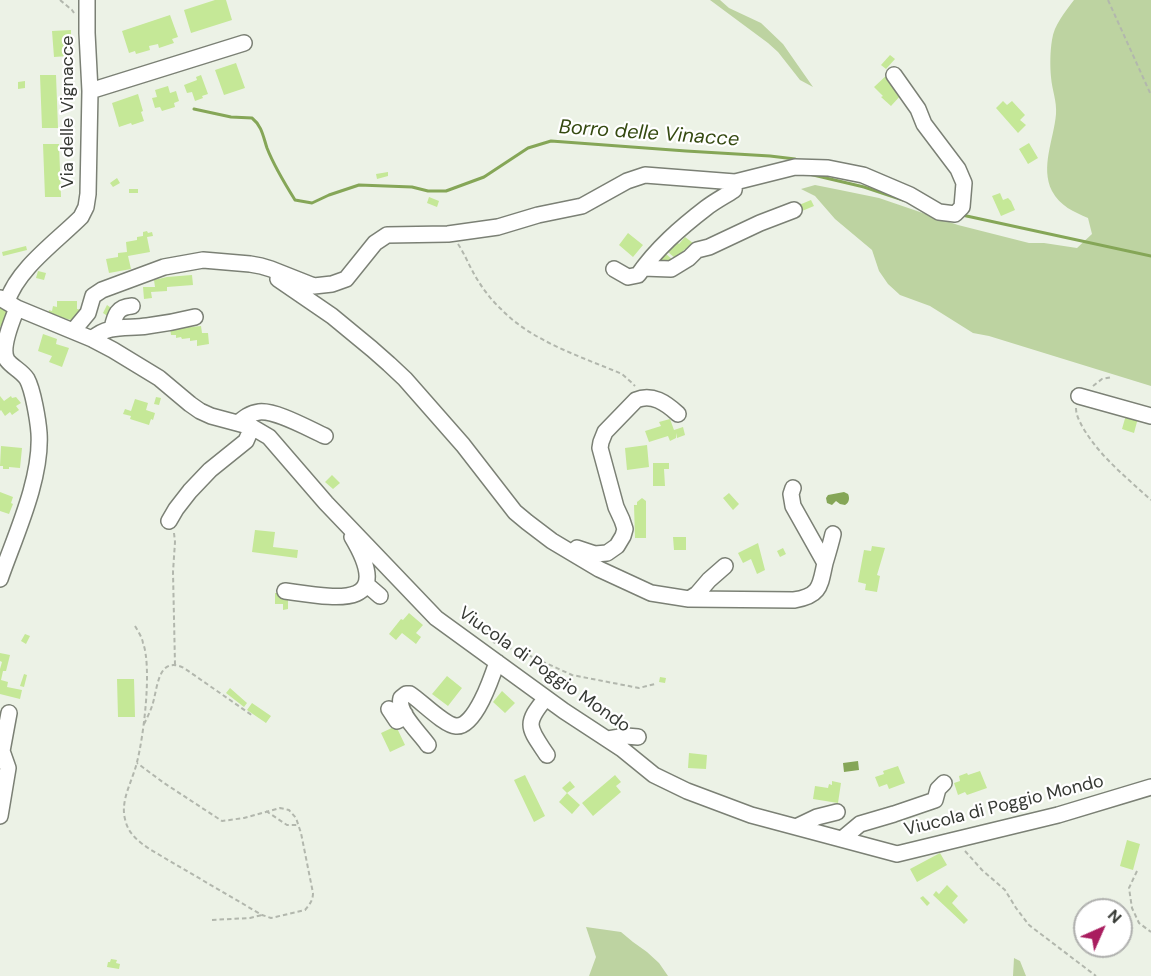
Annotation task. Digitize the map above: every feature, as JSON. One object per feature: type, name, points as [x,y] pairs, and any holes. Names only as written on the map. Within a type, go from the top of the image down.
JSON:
[{"type":"street","name":"Via delle Vignacce","points":[[2,355],[11,291],[22,275],[81,217],[86,207],[90,91],[87,0]]},
{"type":"street","points":[[90,91],[244,43]]},
{"type":"street","points":[[73,331],[88,313],[93,296],[102,290],[164,267],[203,260],[250,264],[271,269],[314,286],[332,284],[346,279],[375,243],[387,235],[447,234],[498,227],[538,215],[582,206],[627,181],[645,175],[735,182],[795,167],[828,168],[863,175],[910,195],[939,212],[955,214],[962,207],[964,183],[958,169],[924,124],[918,109],[894,75]]},
{"type":"street","points":[[614,269],[628,277],[638,275],[672,235],[707,207],[734,190],[735,182]]},
{"type":"street","points":[[643,268],[671,269],[697,250],[709,247],[794,210]]},
{"type":"street","points":[[261,266],[355,334],[405,379],[463,445],[516,512],[527,522],[552,542],[608,573],[651,593],[689,599],[800,599],[812,594],[820,585],[833,534]]},
{"type":"street","name":"Viucola di Poggio Mondo","points":[[8,303],[35,309],[92,339],[159,378],[200,411],[245,425],[269,437],[333,510],[436,618],[546,698],[622,749],[654,775],[687,791],[752,815],[897,854],[1058,815],[1151,787]]},
{"type":"street","points":[[112,328],[118,311],[132,306]]},
{"type":"street","points":[[92,339],[112,328],[153,326],[195,317]]},
{"type":"street","points":[[0,579],[24,512],[39,455],[39,433],[27,379],[2,355]]},
{"type":"street","points":[[1079,396],[1151,416]]},
{"type":"street","points":[[516,512],[584,552],[601,554],[613,550],[625,530],[601,453],[601,442],[605,432],[636,400],[641,398],[657,399],[678,414]]},
{"type":"street","points":[[169,520],[190,491],[210,470],[246,441],[245,425],[248,415],[259,412],[275,414],[325,436]]},
{"type":"street","points":[[793,488],[791,495],[793,506],[825,563]]},
{"type":"street","points":[[285,591],[345,596],[359,594],[365,588],[367,574],[364,559],[333,510]]},
{"type":"street","points":[[689,599],[725,566]]},
{"type":"street","points":[[366,584],[380,596]]},
{"type":"street","points":[[428,746],[405,714],[399,700],[410,694],[450,724],[456,726],[465,723],[471,718],[484,694],[497,662]]},
{"type":"street","points":[[546,698],[533,713],[530,726],[547,755]]},
{"type":"street","points":[[389,709],[397,720],[405,714]]},
{"type":"street","points":[[0,816],[8,768],[2,751],[9,713]]},
{"type":"street","points":[[608,739],[638,737]]},
{"type":"street","points":[[842,840],[860,824],[934,800],[938,789],[944,783]]},
{"type":"street","points":[[796,827],[817,817],[837,812]]},
{"type":"path","points":[[1107,0],[1151,95]]},
{"type":"path","points":[[447,234],[461,250],[485,290],[509,318],[539,337],[622,374],[631,382],[641,398]]},
{"type":"path","points":[[1112,377],[1102,379],[1084,391],[1079,396],[1076,413],[1090,440],[1103,457],[1151,500]]},
{"type":"path","points":[[169,520],[175,542],[173,573],[175,665]]},
{"type":"path","points":[[135,626],[143,642],[147,658],[143,726],[137,762],[124,806],[125,820],[131,834],[150,850],[262,915],[271,918],[290,913],[305,909],[311,902],[313,893],[301,833],[296,818],[289,810],[280,808],[244,818],[222,821],[164,783],[137,762]]},
{"type":"path","points":[[466,640],[479,639],[493,642],[572,675],[639,688],[655,684]]},
{"type":"path","points":[[143,726],[152,706],[160,676],[165,669],[175,665],[184,668],[253,716]]},
{"type":"path","points":[[266,811],[286,825],[298,825]]},
{"type":"path","points":[[955,840],[982,870],[1005,890],[1029,925],[1096,976]]},
{"type":"path","points":[[1137,871],[1129,888],[1132,908],[1139,923],[1151,932]]},
{"type":"path","points":[[213,920],[262,915]]},
{"type":"shaded area","points":[[710,0],[720,0],[729,8],[761,23],[783,44],[813,87],[800,80],[768,43]]},
{"type":"shaded area","points":[[1074,0],[1151,0],[1151,386],[973,333],[930,306],[900,295],[879,271],[872,250],[835,219],[815,196],[801,189],[815,185],[879,198],[958,225],[1029,243],[1077,248],[1092,234],[1088,218],[1059,201],[1052,191],[1047,172],[1056,114],[1051,73],[1052,40],[1057,24]]},
{"type":"shaded area","points":[[844,492],[849,497],[845,505],[836,501],[832,505],[827,503],[828,495]]},
{"type":"shaded area","points":[[858,761],[859,770],[844,772],[843,763]]},
{"type":"shaded area","points":[[586,927],[621,932],[659,963],[668,976],[589,976],[596,957]]},
{"type":"shaded area","points":[[1014,958],[1020,961],[1026,976],[1013,976]]},
{"type":"building","points":[[215,0],[226,0],[232,20],[191,33],[184,10]]},
{"type":"building","points":[[170,15],[178,37],[172,39],[174,43],[159,48],[158,44],[149,46],[150,50],[136,54],[135,51],[129,53],[122,31]]},
{"type":"building","points":[[71,30],[71,39],[67,39],[68,56],[54,57],[52,31]]},
{"type":"building","points":[[890,55],[895,59],[886,69],[881,65]]},
{"type":"building","points":[[236,63],[245,88],[224,95],[215,70]]},
{"type":"building","points":[[888,74],[902,94],[891,106],[874,87]]},
{"type":"building","points":[[40,75],[56,75],[58,128],[42,128]]},
{"type":"building","points":[[201,75],[208,94],[195,101],[192,92],[187,93],[184,85],[197,80],[196,77]]},
{"type":"building","points":[[25,81],[25,88],[18,89],[18,82]]},
{"type":"building","points":[[168,86],[170,93],[176,91],[179,101],[174,103],[175,107],[162,111],[160,107],[155,108],[152,98],[157,97],[155,90]]},
{"type":"building","points":[[138,94],[144,121],[119,127],[112,103]]},
{"type":"building","points":[[1003,101],[1007,105],[1012,101],[1025,115],[1020,120],[1026,125],[1018,133],[996,108]]},
{"type":"building","points":[[1029,143],[1038,158],[1028,164],[1019,149]]},
{"type":"building","points":[[43,144],[59,144],[61,197],[45,197]]},
{"type":"building","points":[[388,172],[388,176],[377,179],[376,174]]},
{"type":"building","points":[[117,178],[120,183],[113,187],[110,183]]},
{"type":"building","points":[[129,189],[138,189],[138,193],[129,193]]},
{"type":"building","points":[[1000,193],[1003,200],[1008,198],[1011,201],[1015,210],[1001,216],[992,196]]},
{"type":"building","points":[[429,197],[439,201],[437,207],[427,203]]},
{"type":"building","points":[[811,200],[814,206],[802,211],[799,205]]},
{"type":"building","points":[[143,232],[152,232],[153,236],[147,237],[150,252],[128,256],[131,269],[109,273],[106,259],[118,257],[118,253],[127,252],[126,242],[137,240],[137,237],[143,236]]},
{"type":"building","points":[[628,233],[643,245],[633,257],[619,245]]},
{"type":"building","points":[[685,237],[693,243],[676,259],[668,252]]},
{"type":"building","points":[[26,246],[27,250],[3,256],[2,252]]},
{"type":"building","points":[[666,254],[673,260],[667,267],[660,261]]},
{"type":"building","points":[[38,271],[46,273],[44,280],[36,278]]},
{"type":"building","points":[[192,275],[193,285],[167,287],[167,291],[151,292],[152,298],[144,299],[143,287],[155,287],[154,280]]},
{"type":"building","points":[[57,301],[77,301],[77,309],[83,310],[75,321],[48,314],[49,310],[52,311],[53,306],[57,307]]},
{"type":"building","points":[[107,305],[114,310],[109,317],[103,313]]},
{"type":"building","points":[[0,306],[13,312],[5,329],[0,326]]},
{"type":"building","points":[[180,326],[181,328],[201,326],[202,333],[208,333],[209,344],[197,346],[197,340],[190,341],[190,338],[182,339],[171,335],[170,327]]},
{"type":"building","points":[[43,334],[57,339],[56,344],[69,348],[62,367],[49,362],[52,356],[38,351]]},
{"type":"building","points":[[0,396],[4,401],[11,396],[16,397],[21,403],[16,406],[19,410],[12,415],[10,412],[5,416],[0,411]]},
{"type":"building","points":[[156,397],[161,398],[159,405],[154,404]]},
{"type":"building","points":[[135,399],[148,403],[146,410],[155,413],[149,425],[130,419],[131,416],[123,414],[125,409],[131,411]]},
{"type":"building","points":[[1126,415],[1138,418],[1134,433],[1122,429]]},
{"type":"building","points":[[670,419],[674,430],[683,427],[685,435],[677,438],[676,433],[676,438],[670,441],[668,436],[649,442],[645,431],[661,426],[659,422]]},
{"type":"building","points":[[647,445],[649,467],[627,470],[625,448]]},
{"type":"building","points":[[1,446],[22,448],[20,468],[3,469],[3,466],[0,466]]},
{"type":"building","points":[[653,463],[669,463],[669,469],[664,469],[665,486],[653,486]]},
{"type":"building","points":[[332,475],[340,483],[333,489],[325,482]]},
{"type":"building","points":[[0,492],[13,497],[9,514],[0,511]]},
{"type":"building","points":[[729,493],[739,504],[733,510],[723,498]]},
{"type":"building","points":[[642,498],[646,501],[646,538],[635,538],[634,505],[637,505]]},
{"type":"building","points":[[255,530],[275,532],[273,547],[298,550],[297,558],[252,552]]},
{"type":"building","points":[[673,537],[686,537],[686,550],[674,550]]},
{"type":"building","points":[[758,543],[765,570],[757,574],[751,559],[743,563],[738,553]]},
{"type":"building","points":[[872,546],[885,548],[877,575],[880,576],[877,592],[865,590],[866,584],[858,582],[864,550],[871,551]]},
{"type":"building","points":[[783,548],[786,554],[780,557],[777,551]]},
{"type":"building","points":[[275,593],[288,596],[288,609],[283,610],[283,604],[275,604]]},
{"type":"building","points":[[409,613],[423,625],[416,633],[421,637],[416,644],[402,633],[396,640],[389,634]]},
{"type":"building","points":[[25,634],[30,636],[26,644],[21,641]]},
{"type":"building","points":[[0,653],[10,655],[1,680],[8,682],[7,687],[22,690],[20,699],[0,694],[2,662]]},
{"type":"building","points":[[24,674],[27,675],[24,687],[20,686]]},
{"type":"building","points":[[447,676],[462,688],[448,706],[432,694]]},
{"type":"building","points":[[660,677],[666,678],[665,683],[659,682]]},
{"type":"building","points":[[117,679],[134,679],[135,717],[118,717]]},
{"type":"building","points":[[230,688],[247,703],[244,707],[226,693]]},
{"type":"building","points":[[502,691],[515,703],[505,713],[493,702]]},
{"type":"building","points":[[252,703],[271,716],[266,723],[247,710]]},
{"type":"building","points":[[396,726],[405,745],[390,752],[381,733]]},
{"type":"building","points":[[689,753],[707,755],[706,769],[688,768]]},
{"type":"building","points":[[898,766],[905,783],[889,789],[887,784],[879,787],[875,777],[884,774],[883,771]]},
{"type":"building","points":[[980,771],[987,788],[967,795],[965,792],[958,795],[954,783],[960,781],[959,776]]},
{"type":"building","points":[[525,775],[545,816],[534,822],[514,780]]},
{"type":"building","points":[[615,775],[621,782],[616,786],[621,792],[593,816],[582,803]]},
{"type":"building","points":[[570,781],[575,787],[567,793],[562,788]]},
{"type":"building","points":[[832,781],[841,783],[838,803],[813,799],[815,786],[828,788],[829,784],[832,785]]},
{"type":"building","points":[[567,793],[580,805],[572,814],[559,802]]},
{"type":"building","points":[[1127,840],[1140,844],[1133,870],[1120,866]]},
{"type":"building","points":[[940,853],[947,865],[917,882],[910,869]]},
{"type":"building","points":[[947,885],[958,896],[952,903],[968,920],[964,924],[933,895],[936,891],[939,894]]},
{"type":"building","points":[[923,896],[930,903],[927,906],[920,898]]},
{"type":"building","points":[[111,959],[117,960],[116,963],[120,964],[119,969],[107,967]]},
{"type":"waterway","name":"Borro delle Vinacce","points":[[194,109],[231,117],[252,118],[260,128],[273,161],[295,200],[312,203],[359,185],[446,191],[484,177],[528,148],[551,141],[770,156],[795,159],[799,162]]},
{"type":"waterway","name":"Borro delle Vinacce","points":[[809,174],[864,187],[903,200]]},
{"type":"waterway","name":"Borro delle Vinacce","points":[[962,215],[1151,256]]}]
